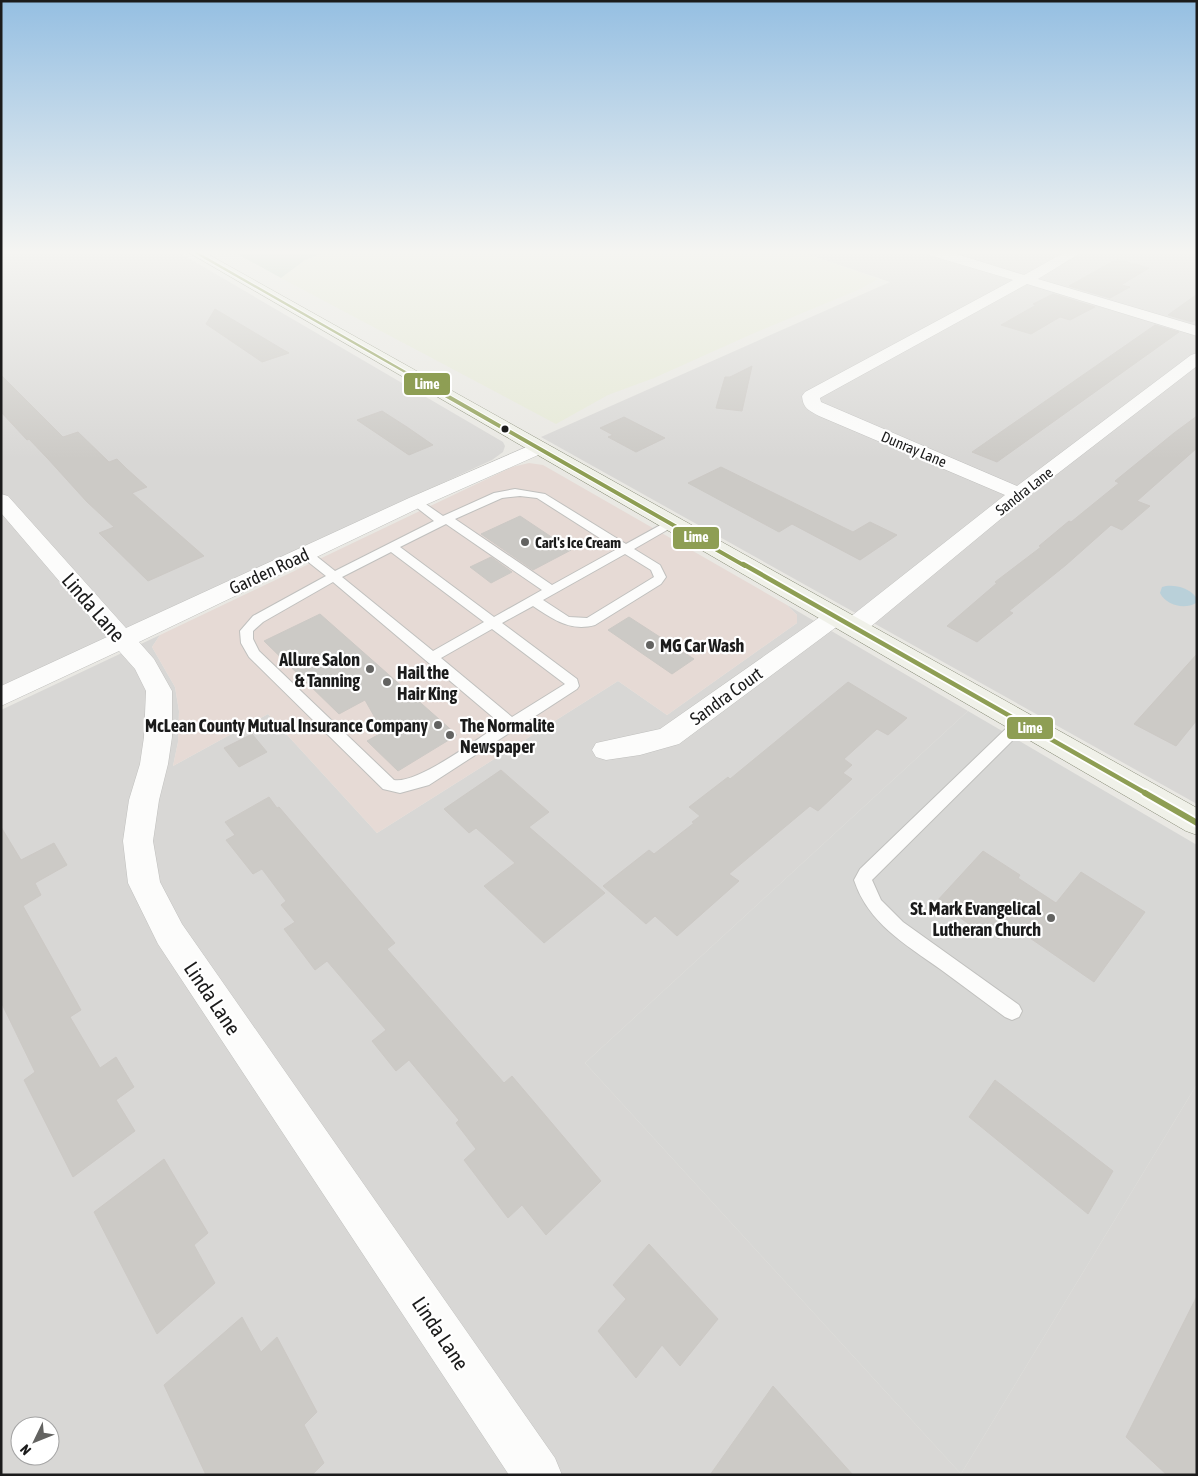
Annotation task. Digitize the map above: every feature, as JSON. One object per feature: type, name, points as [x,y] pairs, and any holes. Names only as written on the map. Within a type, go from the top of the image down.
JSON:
[{"type":"main road","points":[[315,321],[1197,823]]},
{"type":"street","name":"Dunray Lane","points":[[948,321],[822,389],[811,396],[812,405],[1019,494]]},
{"type":"street","points":[[1164,321],[1197,331]]},
{"type":"street","name":"Sandra Lane","points":[[845,622],[1019,494],[1197,358]]},
{"type":"street","name":"Garden Road","points":[[1,697],[416,502],[538,448]]},
{"type":"street","name":"Linda Lane","points":[[1,500],[146,665],[159,691],[158,736],[154,764],[144,800],[138,840],[144,882],[170,934],[538,1475]]},
{"type":"street","name":"Sandra Court","points":[[606,750],[640,745],[670,737],[845,622]]},
{"type":"lane","points":[[392,547],[572,682],[572,686],[423,781],[400,788],[389,785],[254,654],[247,643],[247,631],[258,619],[335,577],[347,568],[445,520],[506,493],[531,493],[542,496],[656,568],[660,576],[657,581],[590,622],[573,623],[566,621],[533,600]]},
{"type":"lane","points":[[416,502],[551,590]]},
{"type":"lane","points":[[432,657],[670,524]]},
{"type":"lane","points":[[306,554],[511,724]]},
{"type":"lane","points":[[1012,1011],[894,926],[876,906],[864,887],[863,880],[866,874],[1021,723]]},
{"type":"shaded area","points":[[1,321],[296,321],[503,442],[505,446],[503,452],[492,460],[1,687]]},
{"type":"shaded area","points":[[802,321],[1197,321],[1197,804],[541,437]]},
{"type":"shaded area","points":[[529,463],[543,465],[787,605],[797,615],[797,623],[667,715],[618,681],[377,833],[268,714],[173,766],[178,742],[179,711],[175,687],[152,647],[160,635],[512,467]]},
{"type":"shaded area","points":[[787,605],[968,711],[585,1063],[961,1474],[1197,1084],[1197,1475],[1,1475],[1,710],[160,635],[152,647],[175,687],[179,711],[178,742],[173,766],[268,714],[377,833],[618,681],[667,715],[797,623],[797,615]]},
{"type":"shaded area","points":[[968,711],[1197,845],[1197,1084],[961,1474],[585,1063]]},
{"type":"green space","points":[[362,321],[784,321],[654,378],[608,395],[556,424]]},
{"type":"water","points":[[1162,587],[1186,589],[1196,597],[1196,603],[1181,606],[1166,601],[1160,593]]},
{"type":"building","points":[[208,321],[235,321],[289,353],[262,362],[206,324]]},
{"type":"building","points":[[1008,321],[1053,321],[1031,334],[1001,325]]},
{"type":"building","points":[[1155,325],[1179,332],[997,462],[972,452]]},
{"type":"building","points":[[752,366],[742,411],[716,408],[725,377],[730,377]]},
{"type":"building","points":[[1,375],[63,437],[78,432],[109,462],[117,459],[147,487],[132,493],[204,556],[148,581],[99,533],[114,527],[87,502],[29,439],[27,440],[1,412]]},
{"type":"building","points":[[382,411],[433,445],[409,455],[357,420]]},
{"type":"building","points":[[1197,416],[1197,448],[1137,501],[1150,506],[1122,530],[1111,525],[1066,565],[1009,611],[1013,613],[977,642],[947,626],[997,583],[995,582],[1119,483],[1115,481]]},
{"type":"building","points":[[624,417],[665,438],[636,452],[608,437],[613,435],[600,428]]},
{"type":"building","points":[[721,467],[853,532],[870,522],[897,535],[860,560],[792,524],[779,532],[688,483]]},
{"type":"building","name":"Carl's Ice Cream","points":[[520,516],[571,550],[533,570],[481,534]]},
{"type":"building","points":[[491,557],[512,572],[491,583],[470,567]]},
{"type":"building","points":[[320,614],[457,735],[398,771],[367,741],[383,732],[365,700],[339,714],[264,641]]},
{"type":"building","name":"MG Car Wash","points":[[629,617],[694,659],[672,674],[608,630]]},
{"type":"building","points":[[1197,654],[1197,720],[1176,746],[1134,724]]},
{"type":"building","points":[[848,682],[907,718],[888,735],[877,729],[844,759],[852,765],[843,773],[852,779],[818,811],[810,806],[729,874],[739,881],[677,936],[655,916],[646,924],[603,886],[649,850],[654,854],[694,823],[692,822],[700,816],[689,807],[728,777],[730,779]]},
{"type":"building","points":[[252,734],[267,752],[239,767],[224,748]]},
{"type":"building","points":[[501,770],[549,812],[529,827],[605,893],[544,943],[484,886],[515,863],[476,828],[469,833],[444,809]]},
{"type":"building","points":[[269,797],[395,943],[387,949],[504,1083],[512,1076],[601,1181],[546,1235],[522,1205],[508,1218],[464,1160],[476,1149],[456,1123],[459,1120],[409,1060],[396,1071],[372,1041],[386,1030],[327,961],[315,970],[284,929],[295,922],[281,905],[286,901],[262,869],[253,874],[226,840],[235,835],[225,822]]},
{"type":"building","points":[[1,827],[21,860],[54,843],[67,865],[35,883],[41,895],[23,906],[81,1010],[70,1017],[100,1068],[116,1057],[134,1087],[116,1100],[135,1131],[73,1177],[24,1080],[35,1072],[1,1002]]},
{"type":"building","name":"St. Mark Evangelical Lutheran Church","points":[[983,851],[1020,875],[1018,878],[1056,903],[1081,872],[1145,912],[1094,982],[1011,925],[999,939],[977,923],[973,927],[937,901]]},
{"type":"building","points":[[995,1080],[1113,1171],[1088,1214],[969,1117]]},
{"type":"building","points":[[164,1159],[208,1233],[194,1245],[215,1283],[157,1334],[94,1212]]},
{"type":"building","points":[[649,1244],[718,1319],[680,1366],[662,1345],[636,1378],[598,1331],[626,1299],[613,1285]]},
{"type":"building","points":[[1197,1296],[1197,1475],[1167,1475],[1126,1437]]},
{"type":"building","points":[[242,1317],[261,1352],[277,1337],[317,1412],[304,1425],[324,1463],[312,1475],[206,1475],[164,1385]]},
{"type":"building","points":[[773,1386],[853,1475],[710,1475]]},
{"type":"transit line","name":"Lime","points":[[316,321],[1197,823]]},
{"type":"place","name":"Carl's Ice Cream","points":[[525,542]]},
{"type":"place","name":"MG Car Wash","points":[[650,645]]},
{"type":"place","name":"Allure Salon & Tanning","points":[[370,669]]},
{"type":"place","name":"Hail the Hair King","points":[[387,682]]},
{"type":"place","name":"McLean County Mutual Insurance Company","points":[[438,725]]},
{"type":"place","name":"The Normalite Newspaper","points":[[450,735]]},
{"type":"place","name":"St. Mark Evangelical Lutheran Church","points":[[1051,918]]}]
